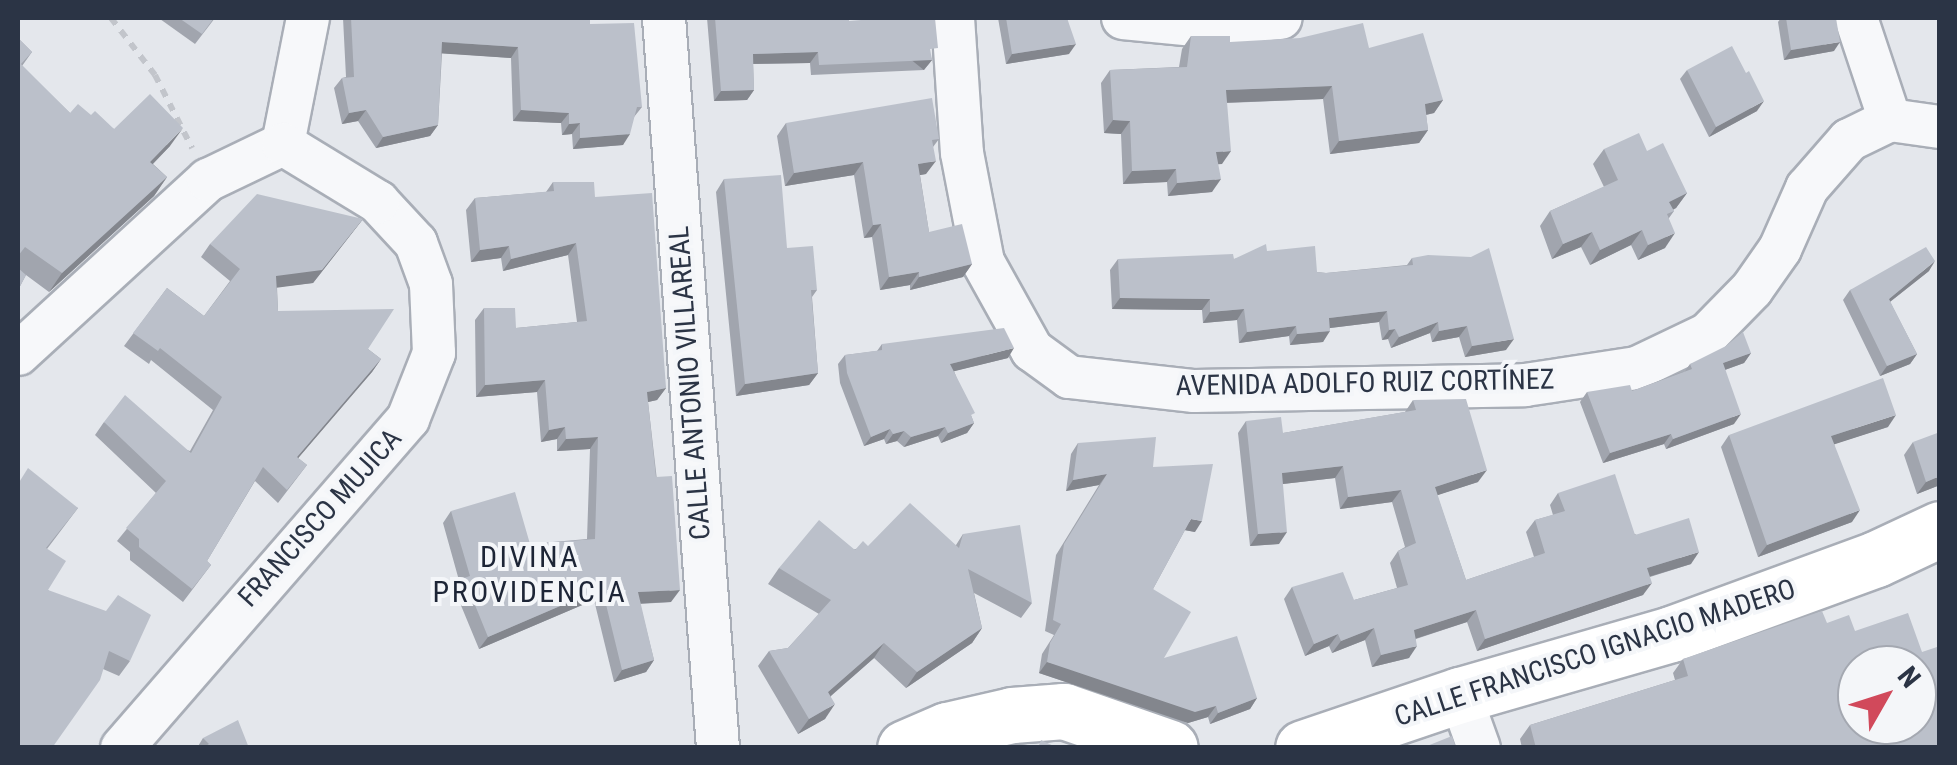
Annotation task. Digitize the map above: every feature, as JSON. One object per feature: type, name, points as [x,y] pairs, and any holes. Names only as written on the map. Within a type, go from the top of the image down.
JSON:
[{"type":"main road","name":"CALLE FRANCISCO IGNACIO MADERO","points":[[1303,748],[1460,695],[1672,634],[1876,558],[1940,529]]},
{"type":"main road","points":[[905,748],[947,730],[1012,715],[1064,711],[1170,748]]},
{"type":"street","points":[[18,354],[208,180],[284,144],[308,18]]},
{"type":"street","name":"CALLE ANTONIO VILLAREAL","points":[[664,18],[718,748]]},
{"type":"street","name":"AVENIDA ADOLFO RUIZ CORTÍNEZ","points":[[953,18],[962,153],[983,262],[1032,350],[1069,377],[1194,391],[1526,386],[1637,368],[1708,334],[1752,289],[1780,249],[1807,188],[1849,140],[1890,120]]},
{"type":"street","points":[[1123,18],[1203,26],[1281,18]]},
{"type":"street","points":[[1856,18],[1890,120],[1940,128]]},
{"type":"street","name":"FRANCISCO MUJICA","points":[[122,748],[408,419],[434,353],[432,284],[416,244],[378,202],[284,144]]},
{"type":"street","points":[[1460,695],[1479,748]]},
{"type":"path","points":[[110,18],[156,75],[208,180]]},
{"type":"building","points":[[179,18],[214,18],[202,34]]},
{"type":"building","points":[[351,18],[590,18],[590,24],[634,23],[642,107],[637,107],[630,134],[580,138],[580,123],[569,124],[569,113],[521,110],[518,47],[442,42],[438,125],[383,137],[366,110],[349,113],[342,78],[354,77]]},
{"type":"building","points":[[715,18],[935,18],[938,48],[930,49],[932,60],[819,65],[818,52],[753,54],[754,90],[721,91]]},
{"type":"building","points":[[1006,18],[1067,18],[1076,44],[1012,54]]},
{"type":"building","points":[[1786,18],[1836,18],[1840,42],[1791,50]]},
{"type":"building","points":[[1363,23],[1369,48],[1423,33],[1443,100],[1425,104],[1428,130],[1339,141],[1332,86],[1226,90],[1231,151],[1216,152],[1221,179],[1177,183],[1176,169],[1132,171],[1130,121],[1113,120],[1110,70],[1187,67],[1191,36],[1230,36],[1230,42],[1300,38]]},
{"type":"building","points":[[18,38],[32,52],[21,64],[70,113],[78,104],[91,115],[95,111],[114,129],[150,94],[183,128],[150,162],[167,177],[62,273],[25,247],[18,256]]},
{"type":"building","points":[[1732,46],[1764,101],[1716,127],[1687,70]]},
{"type":"building","points":[[932,98],[939,139],[932,140],[936,161],[918,164],[929,232],[962,224],[972,264],[919,277],[919,272],[889,277],[881,224],[873,225],[863,162],[794,173],[786,123]]},
{"type":"building","points":[[1639,133],[1647,151],[1663,143],[1687,193],[1669,202],[1674,211],[1667,214],[1675,233],[1648,245],[1642,230],[1600,250],[1592,232],[1563,244],[1550,211],[1618,180],[1604,149]]},
{"type":"building","points":[[781,175],[787,248],[813,246],[817,290],[811,290],[818,373],[745,384],[724,179]]},
{"type":"building","points":[[553,182],[594,182],[595,197],[652,193],[666,388],[647,392],[656,477],[672,476],[680,590],[638,592],[654,660],[622,670],[602,588],[488,637],[464,578],[470,576],[451,511],[515,492],[530,544],[595,539],[598,437],[566,439],[565,427],[549,430],[545,380],[485,385],[484,308],[515,308],[516,328],[587,321],[576,243],[511,259],[509,246],[480,250],[475,198],[554,191]]},
{"type":"building","points":[[257,194],[363,219],[322,270],[276,276],[278,311],[394,309],[368,349],[381,359],[297,457],[307,465],[287,490],[263,467],[207,561],[211,565],[192,589],[139,547],[139,539],[126,528],[166,481],[104,422],[125,395],[191,453],[222,397],[160,348],[158,351],[133,333],[167,288],[204,316],[240,269],[210,244]]},
{"type":"building","points":[[1266,244],[1267,251],[1315,246],[1317,272],[1326,273],[1413,265],[1412,258],[1428,255],[1471,257],[1489,248],[1514,339],[1472,346],[1467,326],[1439,331],[1438,322],[1399,337],[1395,329],[1389,330],[1387,311],[1329,318],[1330,331],[1297,334],[1296,326],[1247,332],[1244,309],[1210,312],[1210,299],[1120,298],[1118,259],[1233,254],[1234,259]]},
{"type":"building","points":[[1926,247],[1935,261],[1889,299],[1917,354],[1887,366],[1850,290]]},
{"type":"building","points":[[18,268],[26,275],[18,290]]},
{"type":"building","points":[[1004,328],[1014,348],[950,364],[975,413],[971,415],[974,423],[948,433],[945,427],[911,437],[904,431],[893,434],[890,429],[871,437],[847,373],[845,355],[882,350],[882,344]]},
{"type":"building","points":[[1743,332],[1751,353],[1723,363],[1741,414],[1673,439],[1671,434],[1610,453],[1587,392],[1630,385],[1632,391],[1692,369],[1690,364],[1726,346]]},
{"type":"building","points":[[1883,378],[1896,415],[1831,436],[1860,510],[1767,545],[1729,435]]},
{"type":"building","points":[[1466,399],[1487,470],[1435,487],[1466,580],[1545,553],[1535,520],[1565,511],[1558,493],[1615,474],[1635,535],[1689,518],[1699,552],[1647,568],[1652,583],[1485,639],[1476,610],[1414,630],[1417,646],[1381,655],[1374,628],[1341,641],[1338,634],[1314,644],[1292,587],[1343,572],[1354,600],[1408,585],[1398,551],[1416,543],[1401,490],[1348,497],[1343,466],[1282,473],[1287,532],[1258,534],[1246,421],[1281,417],[1283,433],[1416,410],[1413,400]]},
{"type":"building","points":[[1940,432],[1940,476],[1926,482],[1913,442]]},
{"type":"building","points":[[1156,437],[1153,467],[1213,464],[1202,521],[1191,519],[1153,589],[1191,612],[1164,658],[1237,636],[1257,698],[1218,713],[1216,706],[1195,712],[1047,662],[1050,643],[1061,624],[1053,620],[1064,544],[1107,474],[1073,480],[1078,443]]},
{"type":"building","points":[[28,468],[78,508],[46,548],[66,561],[48,590],[106,611],[118,595],[151,615],[130,661],[109,651],[100,680],[52,748],[18,748],[18,484]]},
{"type":"building","points":[[910,503],[959,548],[963,534],[1020,525],[1032,603],[968,569],[982,628],[917,672],[884,643],[828,692],[835,704],[809,719],[769,651],[788,648],[831,600],[779,568],[819,520],[855,550],[863,541],[868,546]]},
{"type":"building","points":[[1822,611],[1827,623],[1849,615],[1855,631],[1908,613],[1919,645],[1837,645],[1837,745],[1937,745],[1940,646],[1940,748],[1536,748],[1530,725],[1688,676],[1683,659]]},
{"type":"building","points":[[238,720],[249,748],[202,748],[209,744],[203,738]]},
{"type":"building","points":[[1452,736],[1456,748],[1422,748]]},
{"type":"building","points":[[1041,740],[1058,748],[1038,748]]},
{"type":"district","name":"DIVINA PROVIDENCIA","points":[[530,574]]}]
